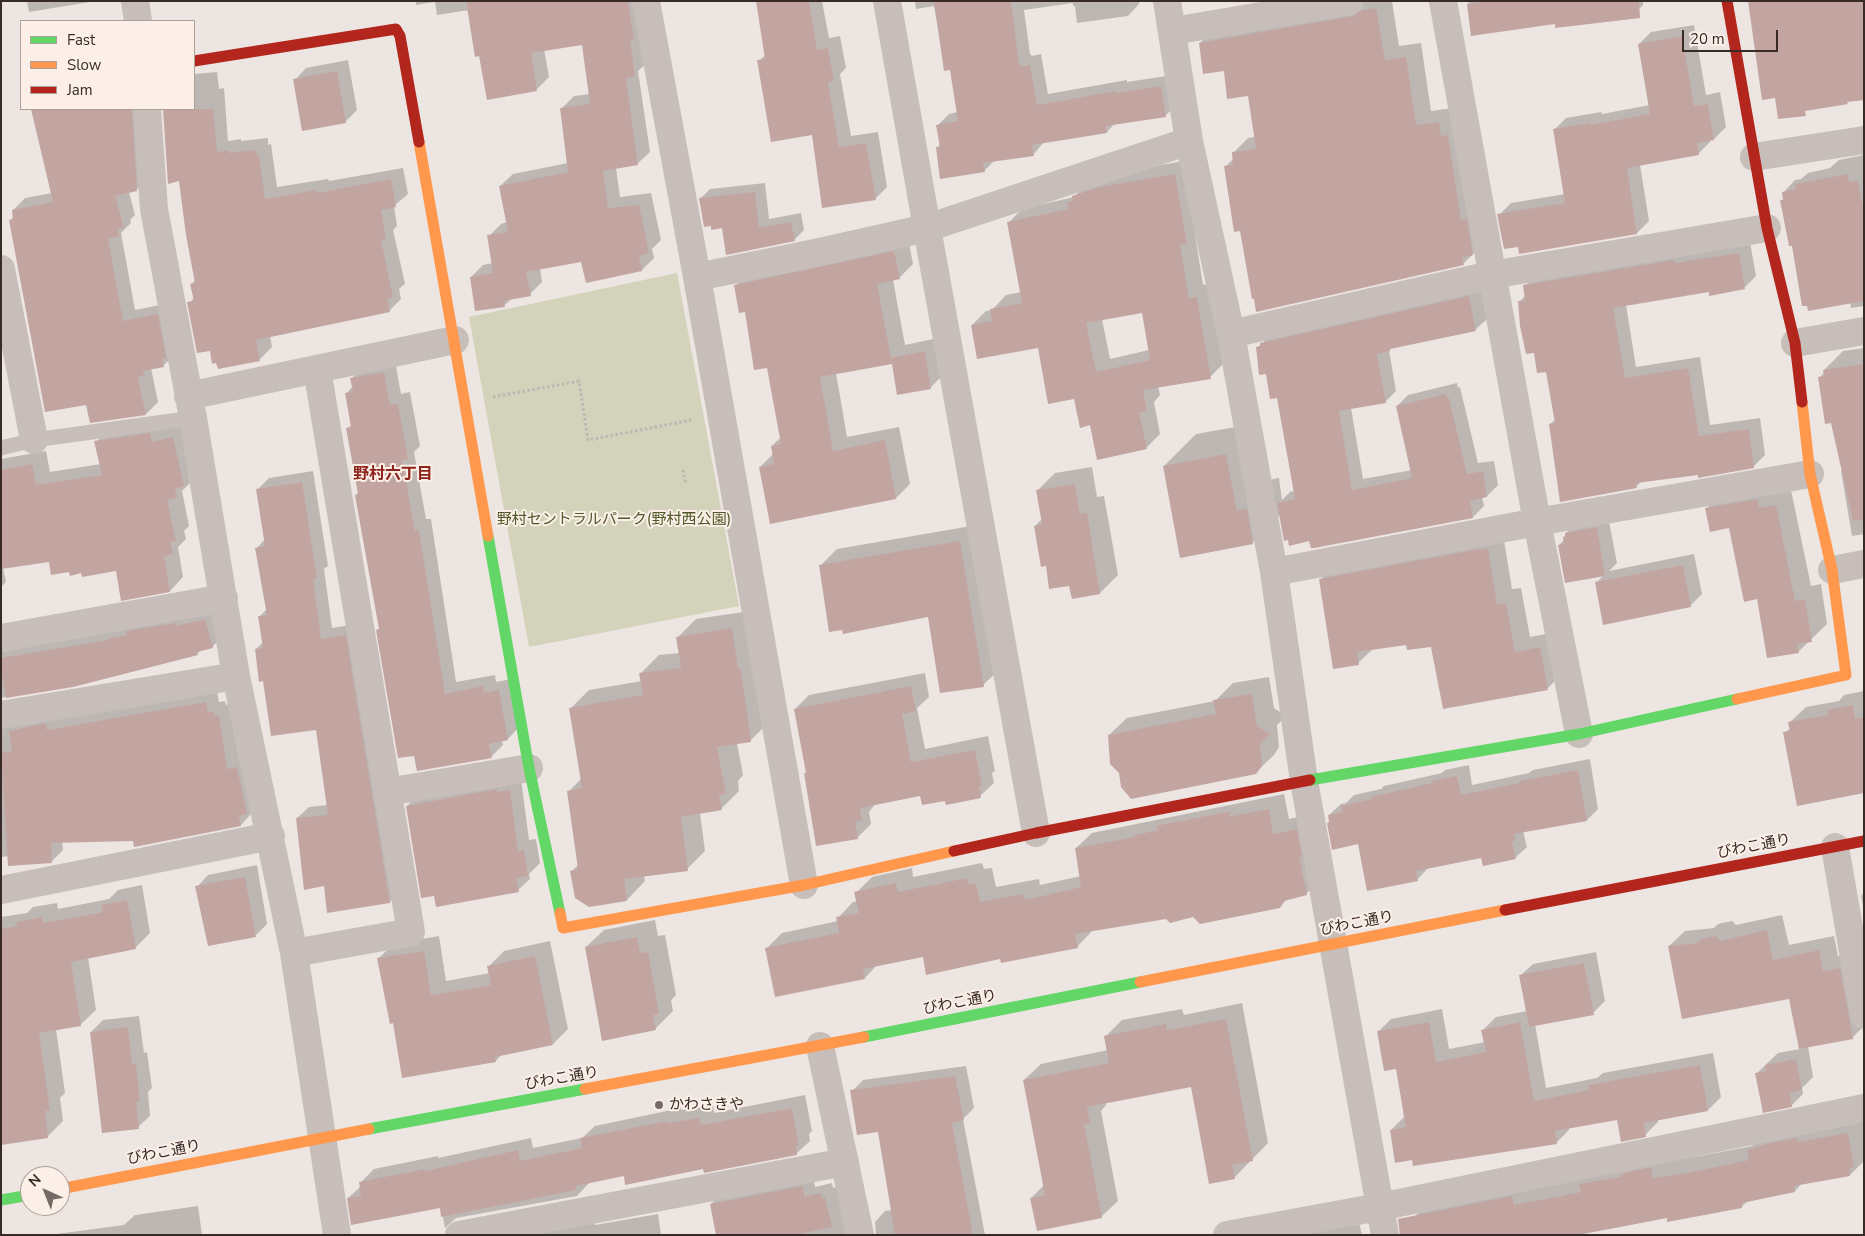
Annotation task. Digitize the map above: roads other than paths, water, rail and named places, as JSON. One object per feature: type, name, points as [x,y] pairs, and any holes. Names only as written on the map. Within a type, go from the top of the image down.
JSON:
[{"type":"street","points":[[135,1],[138,20]]},
{"type":"street","points":[[646,1],[722,414],[804,885]]},
{"type":"street","points":[[887,1],[1036,833]]},
{"type":"street","points":[[1167,1],[1189,141],[1231,334],[1274,572],[1304,781],[1385,1235]]},
{"type":"street","points":[[1173,30],[1350,1]]},
{"type":"street","points":[[1443,1],[1491,275],[1579,734]]},
{"type":"street","points":[[195,61],[396,29],[400,36],[529,768],[563,928],[804,885],[1036,833],[1304,781],[1579,734],[1846,675],[1832,570],[1810,474],[1795,343],[1767,228],[1728,1]]},
{"type":"street","points":[[147,110],[154,209],[224,598],[236,676],[294,953],[337,1235]]},
{"type":"street","points":[[1754,157],[1864,140]]},
{"type":"street","points":[[697,277],[927,228],[1189,141]]},
{"type":"street","points":[[1231,334],[1491,275],[1767,228]]},
{"type":"street","points":[[1,269],[34,440]]},
{"type":"street","points":[[1795,343],[1864,331]]},
{"type":"street","points":[[190,407],[317,369],[454,340]]},
{"type":"street","points":[[294,953],[410,932],[317,369]]},
{"type":"street","points":[[1274,572],[1537,522],[1810,474]]},
{"type":"street","points":[[1832,570],[1864,564]]},
{"type":"street","points":[[1,638],[224,598]]},
{"type":"street","points":[[1,715],[236,676]]},
{"type":"street","points":[[387,792],[529,768]]},
{"type":"street","points":[[1,890],[271,836]]},
{"type":"street","name":"びわこ通り","points":[[70,1187],[322,1138],[820,1046],[1334,943],[1864,841]]},
{"type":"street","points":[[1835,847],[1864,1015]]},
{"type":"street","points":[[820,1046],[860,1235]]},
{"type":"street","points":[[1227,1235],[1379,1207],[1864,1108]]},
{"type":"street","points":[[459,1235],[845,1162]]},
{"type":"street","points":[[1,1200],[20,1197]]},
{"type":"lane","points":[[1,448],[190,407]]},
{"type":"place","name":"かわさきや","points":[[659,1105]]},
{"type":"district","name":"野村六丁目","points":[[393,475]]},
{"type":"park label","name":"野村セントラルパーク(野村西公園)","points":[[614,520]]}]
